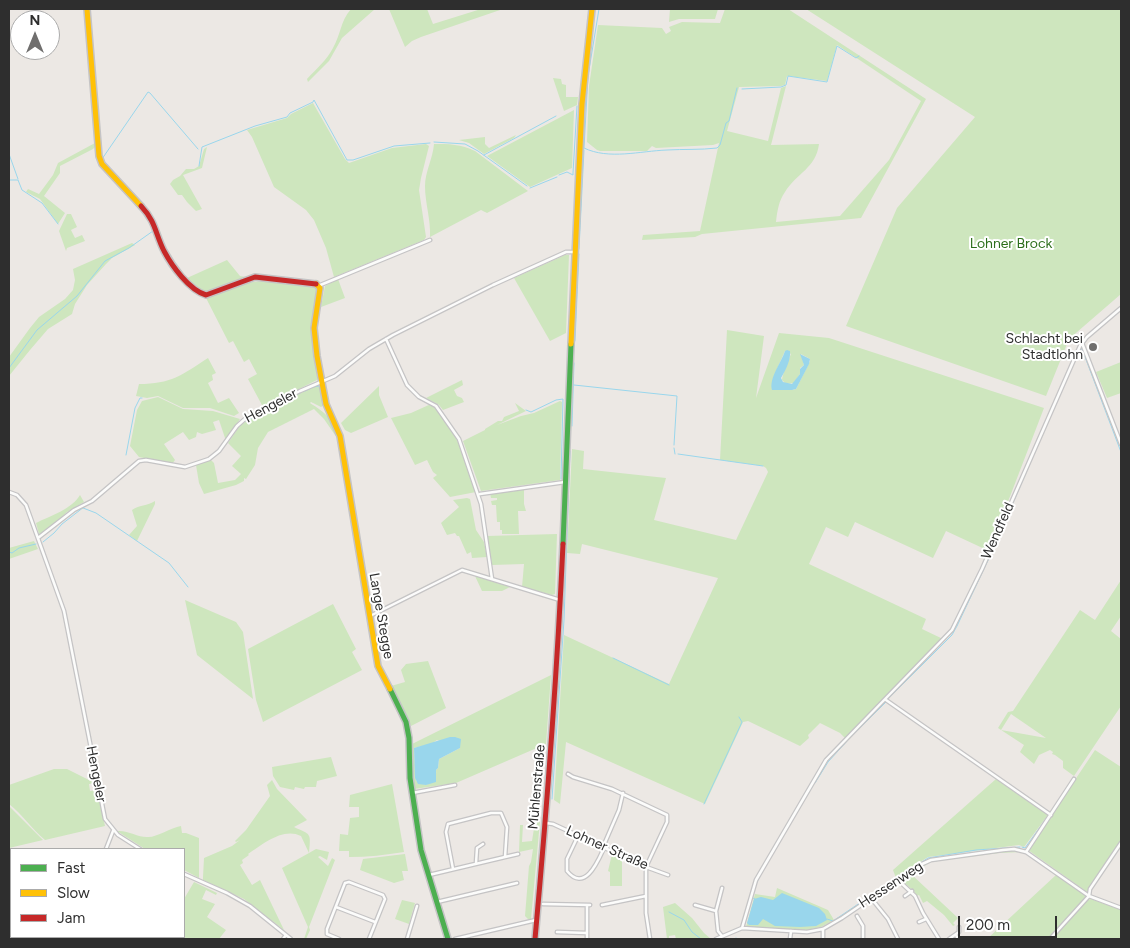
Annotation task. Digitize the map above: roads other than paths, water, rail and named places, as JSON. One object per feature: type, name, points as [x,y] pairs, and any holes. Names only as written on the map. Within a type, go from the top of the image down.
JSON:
[{"type":"street","points":[[86,9],[99,156],[102,164],[150,215],[165,253],[202,295],[255,277],[310,283],[318,286],[430,240]]},
{"type":"street","name":"Mühlenstraße","points":[[535,939],[552,738],[582,104],[592,9]]},
{"type":"street","name":"Hengeler","points":[[38,538],[74,510],[92,501],[139,461],[146,460],[185,467],[203,461],[219,451],[237,426],[246,418],[341,372],[369,350],[386,340],[493,285],[566,252],[575,252]]},
{"type":"street","name":"Lange Stegge","points":[[318,286],[320,292],[314,328],[321,381],[328,408],[340,436],[378,666],[406,722],[410,738],[410,778],[421,850],[427,875],[448,939]]},
{"type":"street","name":"Wendfeld","points":[[742,928],[748,902],[756,880],[826,760],[948,635],[955,624],[984,564],[1082,343],[1087,336],[1121,308]]},
{"type":"street","points":[[386,340],[407,385],[419,397],[436,406],[457,435],[479,494],[492,579]]},
{"type":"street","points":[[1082,343],[1121,444]]},
{"type":"street","points":[[479,494],[565,482]]},
{"type":"street","name":"Hengeler","points":[[9,492],[17,495],[26,505],[64,611],[106,819],[113,831]]},
{"type":"street","points":[[369,616],[458,571],[465,570],[560,600]]},
{"type":"street","points":[[886,700],[1051,815]]},
{"type":"street","points":[[568,774],[624,793],[667,814],[667,822],[646,867],[646,913],[650,939]]},
{"type":"street","points":[[1074,779],[1026,852],[1089,896],[1121,908]]},
{"type":"street","points":[[412,793],[455,786]]},
{"type":"street","points":[[578,835],[566,862],[567,871],[572,876],[582,877],[591,873],[619,810],[624,793]]},
{"type":"street","points":[[452,869],[446,832],[448,824],[491,813],[501,813],[507,827],[505,857]]},
{"type":"street","name":"Lohner Straße","points":[[545,823],[553,824],[646,867],[668,875]]},
{"type":"street","points":[[106,848],[113,831],[138,848]]},
{"type":"street","points":[[1050,939],[1089,896],[1090,889],[1121,843]]},
{"type":"street","points":[[476,864],[477,848],[483,844]]},
{"type":"street","name":"Hessenweg","points":[[716,939],[742,928],[807,932],[823,929],[920,865],[931,860],[1009,849],[1026,852]]},
{"type":"street","points":[[427,875],[518,854]]},
{"type":"street","points":[[185,874],[250,906],[291,939]]},
{"type":"street","points":[[898,880],[912,891],[939,939]]},
{"type":"street","points":[[339,939],[327,934],[327,929],[345,884],[349,882],[383,896],[385,899],[369,939]]},
{"type":"street","points":[[436,903],[517,883]]},
{"type":"street","points":[[722,888],[716,911],[718,931],[722,936]]},
{"type":"street","points":[[905,896],[912,891]]},
{"type":"street","points":[[602,905],[646,896]]},
{"type":"street","points":[[871,898],[888,919],[898,939]]},
{"type":"street","points":[[543,904],[589,905],[587,939]]},
{"type":"street","points":[[695,905],[716,911]]},
{"type":"street","points":[[407,939],[417,906]]},
{"type":"street","points":[[336,907],[375,922]]},
{"type":"street","points":[[857,916],[863,926],[863,939]]},
{"type":"street","points":[[919,922],[926,918]]},
{"type":"street","points":[[455,939],[536,920]]},
{"type":"street","points":[[949,939],[959,932],[959,927]]},
{"type":"street","points":[[823,929],[823,939]]},
{"type":"street","points":[[790,931],[790,939]]},
{"type":"street","points":[[557,932],[587,933]]},
{"type":"street","points":[[283,939],[286,935]]},
{"type":"street","points":[[956,935],[958,939]]},
{"type":"water","points":[[787,350],[790,351],[790,357],[781,378],[783,382],[792,384],[800,374],[800,369],[804,365],[800,354],[810,359],[809,364],[796,389],[772,390],[772,381]]},
{"type":"water","points":[[450,737],[461,739],[460,748],[439,759],[436,770],[436,782],[426,785],[418,784],[415,778],[414,748]]},
{"type":"water","points":[[782,893],[819,908],[825,914],[827,920],[816,926],[800,927],[775,926],[763,919],[758,925],[749,925],[747,923],[754,899],[761,897],[773,900]]},
{"type":"waterway","points":[[599,9],[588,76],[584,148],[604,154],[717,148],[720,145],[726,123],[729,121],[737,88]]},
{"type":"waterway","points":[[742,89],[781,87],[786,85],[788,76],[827,82],[837,46],[856,58],[859,56]]},
{"type":"waterway","points":[[102,159],[148,92],[198,149]]},
{"type":"waterway","points":[[199,166],[202,147],[255,126],[287,117],[290,113],[314,100],[347,160],[353,160],[394,146],[430,143]]},
{"type":"waterway","points":[[559,175],[567,172],[573,175],[577,106]]},
{"type":"waterway","points":[[484,155],[556,116]]},
{"type":"waterway","points":[[434,142],[465,144],[527,186]]},
{"type":"waterway","points":[[579,249],[584,150]]},
{"type":"waterway","points":[[9,154],[18,179]]},
{"type":"waterway","points":[[530,188],[557,177]]},
{"type":"waterway","points":[[9,180],[18,180],[22,190],[42,203],[58,224]]},
{"type":"waterway","points":[[9,368],[37,330],[77,296],[105,261],[129,248],[153,231]]},
{"type":"waterway","points":[[575,341],[579,254]]},
{"type":"waterway","points":[[1079,349],[1082,349],[1121,452]]},
{"type":"waterway","points":[[572,426],[574,363]]},
{"type":"waterway","points":[[574,385],[677,396],[674,445]]},
{"type":"waterway","points":[[305,391],[319,386],[322,391]]},
{"type":"waterway","points":[[246,421],[300,393]]},
{"type":"waterway","points":[[126,455],[135,408],[140,398],[142,398]]},
{"type":"waterway","points":[[526,410],[531,412],[556,400],[563,399],[561,479]]},
{"type":"waterway","points":[[888,699],[952,635],[990,556],[1054,408]]},
{"type":"waterway","points":[[326,409],[332,421]]},
{"type":"waterway","points":[[674,448],[675,454]]},
{"type":"waterway","points":[[552,799],[564,620],[570,451]]},
{"type":"waterway","points":[[678,454],[763,466]]},
{"type":"waterway","points":[[43,542],[84,507]]},
{"type":"waterway","points":[[83,508],[96,513],[169,563],[188,587]]},
{"type":"waterway","points":[[9,552],[12,553],[19,548],[36,544]]},
{"type":"waterway","points":[[613,658],[669,685]]},
{"type":"waterway","points":[[852,736],[886,702]]},
{"type":"waterway","points":[[704,804],[742,722],[739,717]]},
{"type":"waterway","points":[[815,783],[828,762],[848,740]]},
{"type":"waterway","points":[[792,821],[812,787]]},
{"type":"waterway","points":[[1022,847],[1025,848],[1048,816]]},
{"type":"waterway","points":[[899,877],[928,858],[976,850],[1020,847]]},
{"type":"waterway","points":[[756,884],[760,876]]},
{"type":"waterway","points":[[827,919],[833,921],[879,890]]},
{"type":"waterway","points":[[751,897],[755,899]]},
{"type":"waterway","points":[[669,912],[684,920],[692,932],[701,939]]},
{"type":"place","name":"Schlacht bei Stadtlohn","points":[[1093,347]]},
{"type":"park label","name":"Lohner Brock","points":[[1011,244]]}]
